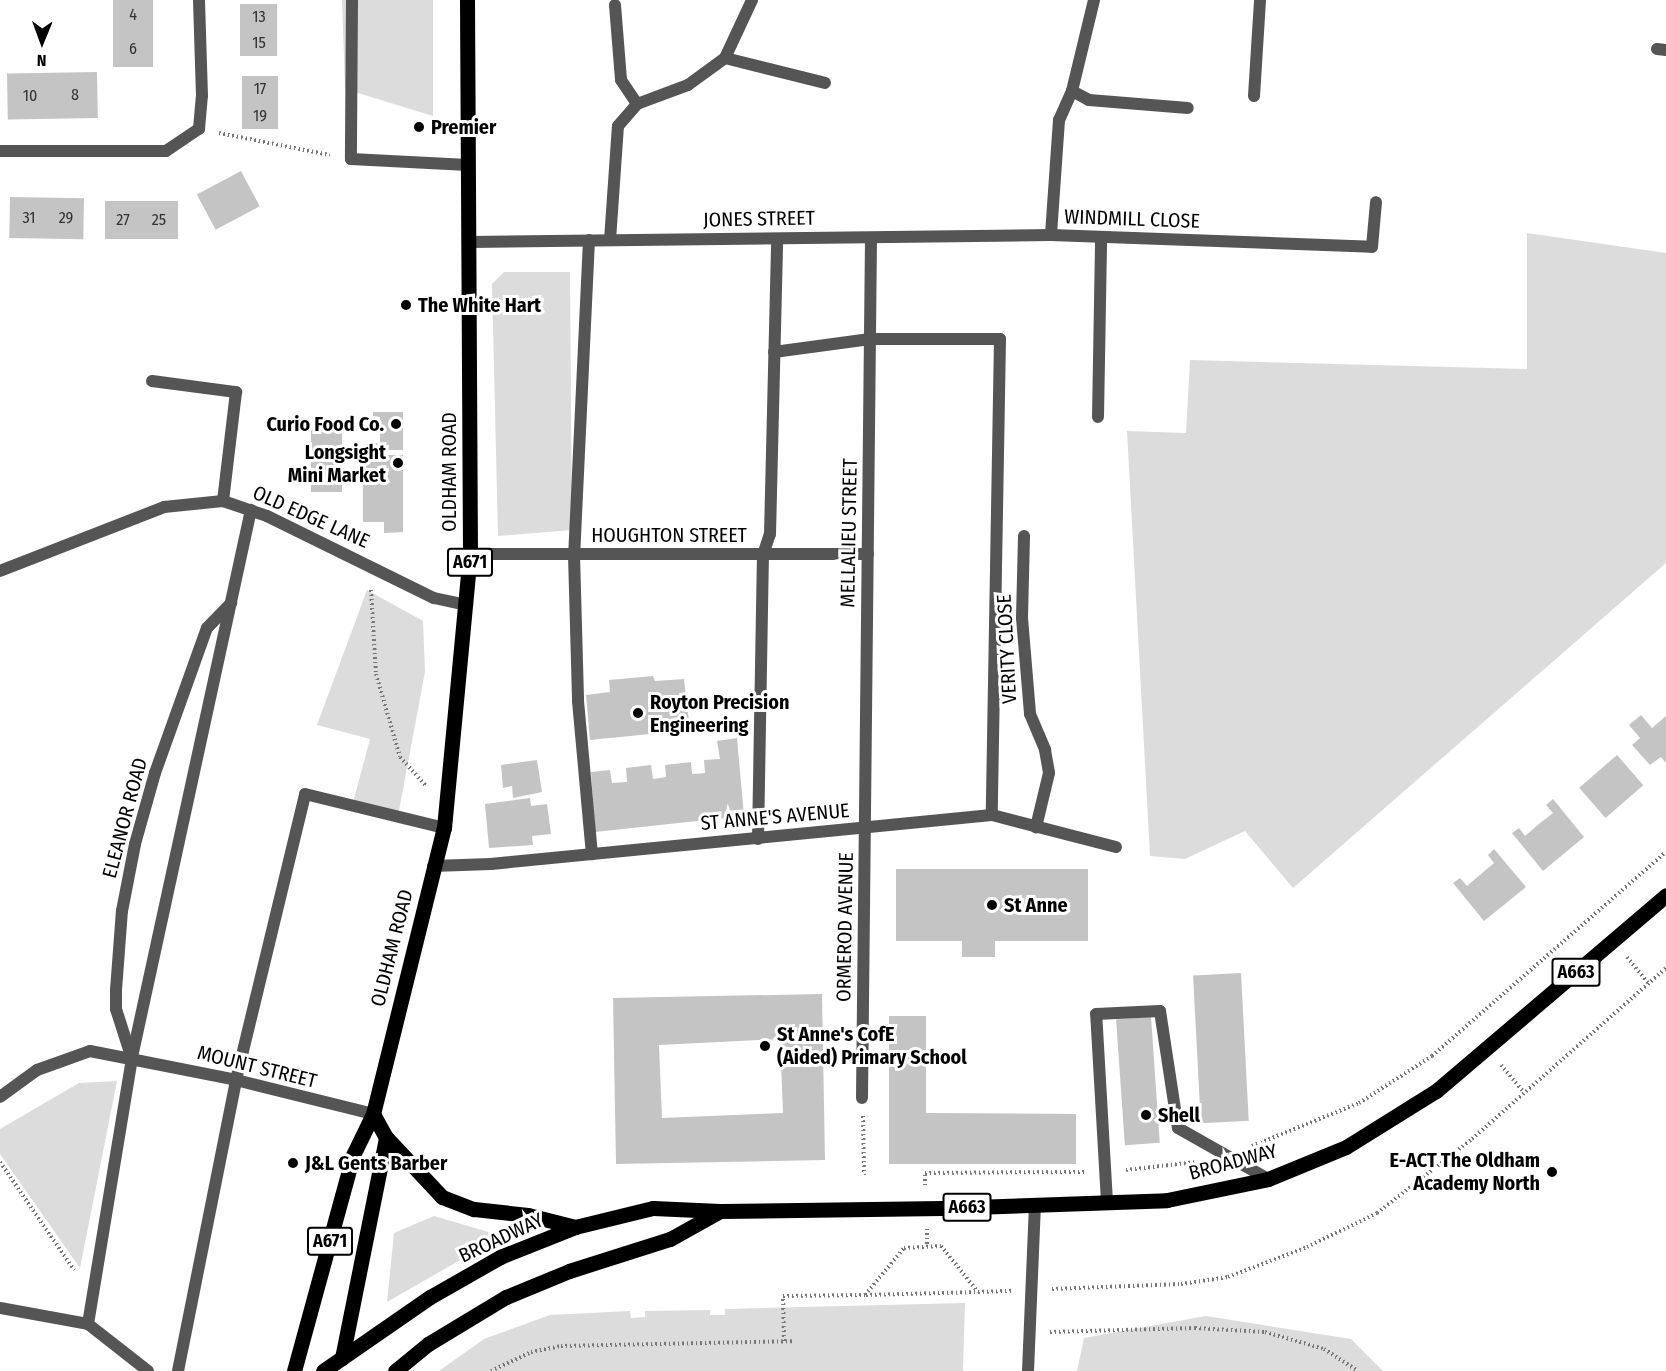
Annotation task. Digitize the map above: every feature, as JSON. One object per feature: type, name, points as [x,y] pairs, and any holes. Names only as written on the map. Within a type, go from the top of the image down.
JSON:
[{"type":"main road","name":"OLDHAM ROAD","points":[[294,1371],[353,1155],[373,1114],[444,828],[470,554],[466,0]]},
{"type":"main road","name":"BROADWAY","points":[[323,1371],[343,1354],[500,1257],[575,1227],[653,1208],[720,1211],[1167,1200],[1268,1179],[1346,1147],[1436,1091],[1666,895]]},
{"type":"main road","points":[[373,1114],[386,1137],[442,1197],[474,1209],[528,1215],[575,1227]]},
{"type":"main road","name":"A671","points":[[339,1371],[386,1137]]},
{"type":"main road","name":"BROADWAY","points":[[395,1371],[428,1344],[506,1297],[568,1270],[670,1239],[720,1211]]},
{"type":"street","points":[[0,152],[166,151],[199,129],[202,96],[199,0]]},
{"type":"street","points":[[352,0],[351,159],[468,165]]},
{"type":"street","points":[[610,240],[618,126],[637,104],[688,85],[725,58],[752,0]]},
{"type":"street","name":"WINDMILL CLOSE","points":[[1094,0],[1072,92],[1059,120],[1051,235],[1372,247],[1376,202]]},
{"type":"street","points":[[1254,96],[1260,0]]},
{"type":"street","points":[[615,5],[621,80],[637,104]]},
{"type":"street","points":[[725,58],[825,83]]},
{"type":"street","points":[[1072,92],[1089,100],[1188,108]]},
{"type":"street","name":"JONES STREET","points":[[468,242],[1051,235]]},
{"type":"street","points":[[1098,417],[1101,237]]},
{"type":"street","points":[[758,838],[763,555],[770,534],[777,238]]},
{"type":"street","name":"MELLALIEU STREET","points":[[866,828],[872,238]]},
{"type":"street","points":[[590,240],[574,555],[578,701],[592,854]]},
{"type":"street","points":[[774,351],[870,339],[1000,339],[992,815]]},
{"type":"street","points":[[152,381],[236,392],[223,501]]},
{"type":"street","name":"OLD EDGE LANE","points":[[0,571],[164,507],[223,501],[251,510],[370,565],[434,598],[466,605]]},
{"type":"street","name":"ELEANOR ROAD","points":[[88,1324],[132,1057],[251,510]]},
{"type":"street","name":"VERITY CLOSE","points":[[1024,536],[1022,618],[1030,714],[1045,750],[1049,773],[1036,826]]},
{"type":"street","name":"HOUGHTON STREET","points":[[470,554],[868,554]]},
{"type":"street","name":"ELEANOR ROAD","points":[[132,1057],[117,1009],[116,990],[122,911],[135,844],[155,772],[207,628],[231,603]]},
{"type":"street","points":[[178,1371],[236,1080],[305,794],[444,828]]},
{"type":"street","name":"ST ANNE'S AVENUE","points":[[433,866],[592,854],[992,815],[1116,847]]},
{"type":"street","name":"ORMEROD AVENUE","points":[[862,1098],[866,828]]},
{"type":"street","points":[[1107,1202],[1096,1014],[1160,1011],[1178,1128],[1268,1179]]},
{"type":"street","name":"MOUNT STREET","points":[[0,1097],[37,1070],[90,1051],[132,1057],[236,1080],[373,1114]]},
{"type":"street","points":[[1028,1371],[1035,1205]]},
{"type":"street","points":[[0,1308],[88,1324],[148,1371]]},
{"type":"path","points":[[199,129],[351,159]]},
{"type":"path","points":[[370,565],[376,674],[400,758],[446,809]]},
{"type":"path","points":[[925,1173],[1147,1169],[1225,1155],[1359,1103],[1432,1056],[1666,852]]},
{"type":"path","points":[[1613,941],[1648,982]]},
{"type":"path","points":[[1067,1289],[1180,1284],[1228,1277],[1307,1247],[1377,1213],[1524,1092],[1666,968]]},
{"type":"path","points":[[1487,1049],[1524,1092]]},
{"type":"path","points":[[862,1098],[864,1174]]},
{"type":"path","points":[[0,1162],[93,1296]]},
{"type":"path","points":[[865,1294],[904,1248],[927,1246],[941,1246],[978,1292]]},
{"type":"path","points":[[784,1341],[783,1296],[1020,1290]]},
{"type":"path","points":[[1039,1332],[1195,1328],[1265,1332],[1324,1349],[1358,1371]]},
{"type":"path","points":[[491,1371],[531,1352],[561,1346],[792,1341]]},
{"type":"shaded area","points":[[342,0],[433,0],[433,116],[345,89]]},
{"type":"shaded area","points":[[1527,233],[1666,253],[1666,563],[1293,888],[1245,831],[1185,859],[1150,856],[1127,431],[1186,433],[1190,360],[1527,369]]},
{"type":"shaded area","points":[[504,272],[570,272],[572,530],[498,536],[492,284]]},
{"type":"shaded area","points":[[367,590],[423,621],[425,672],[398,816],[351,810],[370,739],[317,725]]},
{"type":"shaded area","points":[[117,1081],[80,1268],[0,1154],[0,1129],[79,1083]]},
{"type":"shaded area","points":[[434,1216],[502,1236],[387,1302],[394,1233]]},
{"type":"shaded area","points":[[965,1303],[963,1371],[439,1371],[484,1339],[550,1315],[630,1311],[631,1318],[645,1317],[645,1311],[710,1310],[710,1315],[725,1315],[725,1309]]},
{"type":"shaded area","points":[[1206,1316],[1351,1339],[1383,1371],[1077,1371],[1084,1338]]},
{"type":"building","points":[[113,0],[153,0],[153,67],[113,67]]},
{"type":"building","points":[[240,4],[277,4],[277,56],[240,56]]},
{"type":"building","points":[[97,72],[98,118],[8,120],[7,74]]},
{"type":"building","points":[[242,76],[278,76],[278,129],[242,129]]},
{"type":"building","points":[[241,171],[260,206],[216,230],[197,194]]},
{"type":"building","points":[[10,197],[84,198],[83,239],[9,238]]},
{"type":"building","points":[[105,201],[178,201],[178,239],[105,239]]},
{"type":"building","points":[[373,412],[403,412],[403,450],[372,450],[372,443],[380,443],[380,417],[373,416]]},
{"type":"building","points":[[311,425],[342,425],[342,492],[311,492]]},
{"type":"building","points":[[363,455],[403,455],[403,532],[384,533],[384,522],[363,522]]},
{"type":"building","name":"Royton Precision Engineering","points":[[653,676],[655,681],[684,679],[690,730],[590,740],[586,695],[610,692],[609,680]]},
{"type":"building","points":[[1641,715],[1652,728],[1666,716],[1666,763],[1661,757],[1650,765],[1632,745],[1640,738],[1629,725]]},
{"type":"building","points":[[737,738],[744,816],[595,832],[591,772],[610,770],[612,783],[627,782],[626,768],[651,765],[653,779],[666,777],[665,765],[691,762],[692,774],[705,773],[704,760],[720,759],[717,741]]},
{"type":"building","points":[[1617,755],[1643,785],[1606,818],[1579,788]]},
{"type":"building","points":[[537,760],[542,792],[513,798],[512,786],[503,788],[501,765]]},
{"type":"building","points":[[530,798],[531,806],[547,804],[551,834],[532,836],[533,845],[489,848],[485,804]]},
{"type":"building","points":[[1553,799],[1584,837],[1543,871],[1512,833],[1519,828],[1525,836],[1553,813],[1546,805]]},
{"type":"building","points":[[1494,849],[1526,887],[1484,921],[1453,883],[1460,878],[1467,886],[1494,863],[1488,855]]},
{"type":"building","name":"St Anne","points":[[896,869],[1088,869],[1088,941],[995,941],[995,957],[962,957],[962,941],[896,941]]},
{"type":"building","points":[[1241,973],[1249,1121],[1201,1123],[1193,976]]},
{"type":"building","points":[[822,994],[825,1160],[616,1164],[613,998]],"holes":[[[780,1039],[783,1113],[662,1118],[659,1045]]]},
{"type":"building","points":[[889,1016],[926,1016],[926,1113],[1076,1114],[1076,1164],[889,1164]]},
{"type":"building","points":[[1151,1017],[1160,1143],[1125,1145],[1116,1019]]},
{"type":"place","name":"Premier","points":[[419,127]]},
{"type":"place","name":"The White Hart","points":[[406,305]]},
{"type":"place","name":"Curio Food Co.","points":[[396,424]]},
{"type":"place","name":"Longsight Mini Market","points":[[398,463]]},
{"type":"place","name":"Royton Precision Engineering","points":[[638,713]]},
{"type":"place","name":"St Anne","points":[[992,905]]},
{"type":"place","name":"St Anne's CofE (Aided) Primary School","points":[[765,1046]]},
{"type":"place","name":"Shell","points":[[1146,1115]]},
{"type":"place","name":"J&L Gents Barber","points":[[293,1163]]},
{"type":"place","name":"E-ACT The Oldham Academy North","points":[[1552,1172]]}]
